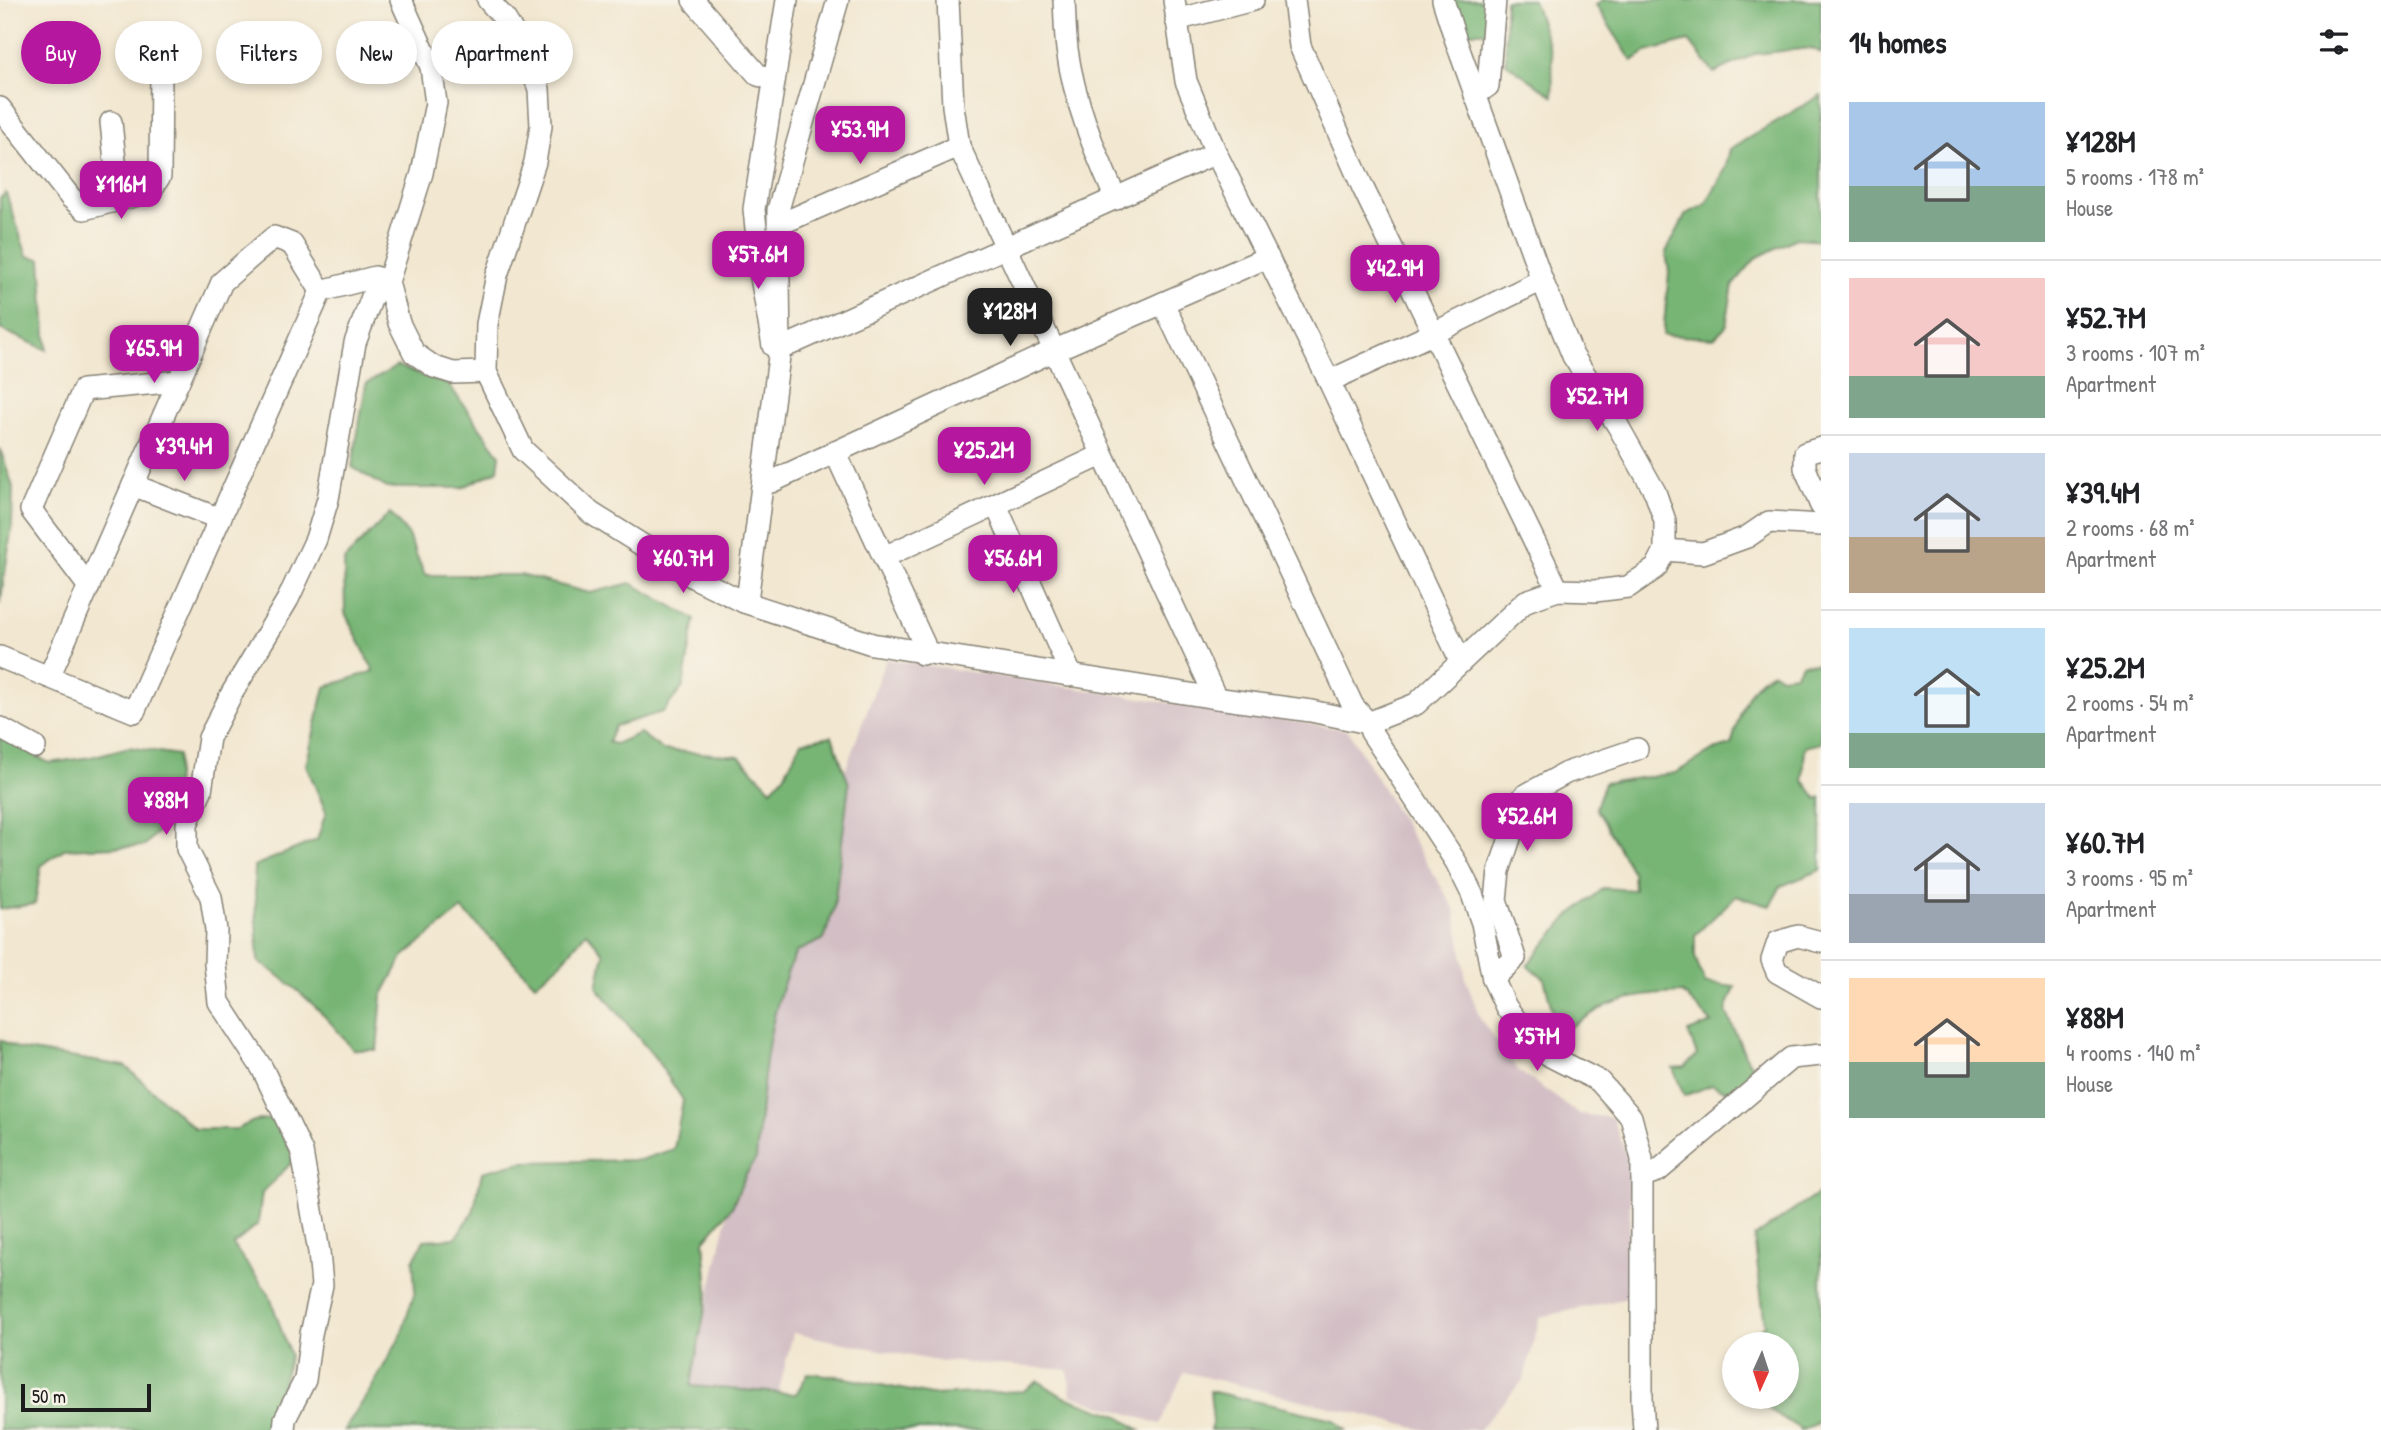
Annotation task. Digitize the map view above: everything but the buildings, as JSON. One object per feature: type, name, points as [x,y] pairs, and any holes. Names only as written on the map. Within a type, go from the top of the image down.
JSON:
[{"type":"street","points":[[401,0],[431,67],[436,103],[422,173],[387,282],[400,323],[414,353],[433,368],[453,373],[486,372]]},
{"type":"street","points":[[488,0],[505,19],[526,51],[539,89],[541,126],[535,162],[497,275],[487,324],[486,372],[523,450],[592,513],[695,578],[744,602],[872,644],[922,654],[1311,711],[1368,723],[1416,704],[1526,601],[1558,590],[1595,591],[1628,587],[1656,568],[1665,550],[1665,522],[1655,492],[1618,426],[1573,356],[1542,280],[1443,0]]},
{"type":"street","points":[[694,0],[758,75],[774,79]]},
{"type":"street","points":[[787,0],[754,209],[761,277],[773,346],[780,349],[1216,153]]},
{"type":"street","points":[[744,602],[748,593],[780,349],[778,210],[838,0]]},
{"type":"street","points":[[948,0],[953,106],[959,145],[1005,249],[1216,698]]},
{"type":"street","points":[[1064,0],[1068,50],[1077,94],[1097,158],[1116,199]]},
{"type":"street","points":[[1253,0],[1175,10],[1186,82],[1216,153],[1329,381],[1461,662]]},
{"type":"street","points":[[1294,0],[1300,46],[1363,188],[1558,590]]},
{"type":"street","points":[[1475,95],[1488,86],[1495,0]]},
{"type":"street","points":[[0,108],[71,198],[84,209],[150,191],[160,176],[161,84]]},
{"type":"street","points":[[111,122],[119,200]]},
{"type":"street","points":[[778,225],[959,145]]},
{"type":"street","points":[[49,677],[222,282],[274,237],[292,244],[321,291]]},
{"type":"street","points":[[763,482],[771,482],[1053,351],[1268,257]]},
{"type":"street","points":[[321,291],[375,277],[387,282]]},
{"type":"street","points":[[1329,381],[1542,280]]},
{"type":"street","points":[[284,1430],[285,1419],[305,1380],[311,1334],[322,1285],[319,1252],[302,1152],[262,1068],[219,1002],[215,919],[211,897],[187,849],[187,824],[201,791],[209,738],[288,599],[316,539],[328,499],[355,343],[376,286],[387,282]]},
{"type":"street","points":[[0,657],[134,712],[321,291]]},
{"type":"street","points":[[1163,303],[1353,706],[1368,723],[1371,733],[1456,862],[1472,894],[1482,923],[1493,979],[1506,1007],[1525,1033],[1550,1056],[1599,1082],[1631,1117],[1642,1159],[1644,1430]]},
{"type":"street","points":[[89,587],[31,510],[83,390],[179,381]]},
{"type":"street","points":[[1821,448],[1805,453],[1805,468],[1821,506]]},
{"type":"street","points":[[835,452],[924,644],[922,654]]},
{"type":"street","points":[[884,557],[1102,455]]},
{"type":"street","points":[[133,485],[220,519]]},
{"type":"street","points":[[996,505],[1069,670],[1069,676]]},
{"type":"street","points":[[1665,550],[1703,553],[1747,537],[1769,522],[1821,524]]},
{"type":"street","points":[[0,728],[35,747]]},
{"type":"street","points":[[1493,979],[1515,958],[1496,900],[1499,871],[1524,796],[1566,773],[1637,749]]},
{"type":"street","points":[[1821,942],[1798,936],[1778,942],[1772,960],[1777,972],[1821,997]]},
{"type":"street","points":[[1642,1176],[1658,1171],[1791,1058],[1821,1055]]},
{"type":"shaded area","points":[[886,659],[1348,730],[1455,910],[1466,980],[1481,1020],[1519,1071],[1579,1114],[1612,1118],[1631,1167],[1628,1298],[1540,1317],[1524,1379],[1478,1430],[1425,1430],[1184,1372],[1160,1424],[1071,1395],[1068,1370],[931,1360],[793,1333],[778,1394],[689,1386],[777,995],[837,792]]},
{"type":"green space","points":[[1450,0],[1491,0],[1489,32],[1467,32]]},
{"type":"green space","points":[[1505,0],[1533,0],[1552,55],[1553,96],[1506,63]]},
{"type":"green space","points":[[1602,0],[1821,0],[1821,53],[1811,48],[1755,54],[1714,73],[1689,41],[1646,52],[1632,61],[1596,5]]},
{"type":"green space","points":[[1821,95],[1821,240],[1796,238],[1756,258],[1733,285],[1726,326],[1714,338],[1663,335],[1669,272],[1666,252],[1686,214],[1705,205],[1725,170],[1730,149]]},
{"type":"green space","points":[[6,193],[27,256],[41,259],[47,350],[0,329],[0,198]]},
{"type":"green space","points":[[397,366],[449,385],[500,455],[498,470],[462,488],[387,488],[352,467],[366,384]]},
{"type":"green space","points":[[0,448],[13,487],[12,526],[0,605]]},
{"type":"green space","points":[[390,513],[407,533],[425,575],[521,575],[590,593],[631,583],[695,619],[683,687],[663,712],[615,726],[608,742],[615,744],[640,733],[663,750],[739,756],[771,789],[784,776],[801,742],[832,736],[849,784],[834,907],[824,939],[796,952],[778,1002],[767,1053],[756,1159],[746,1174],[732,1207],[704,1241],[708,1292],[691,1386],[796,1394],[808,1373],[931,1395],[1024,1391],[1038,1381],[1062,1396],[1119,1416],[1140,1430],[344,1430],[401,1335],[415,1291],[413,1261],[424,1240],[455,1238],[473,1212],[482,1172],[521,1162],[640,1160],[674,1149],[683,1100],[656,1059],[597,987],[604,953],[586,932],[561,963],[535,984],[462,909],[403,957],[382,996],[377,1050],[353,1050],[310,1001],[258,961],[254,866],[317,840],[326,812],[306,765],[325,687],[374,671],[345,613],[344,560]]},
{"type":"green space","points":[[1803,663],[1821,664],[1821,743],[1805,747],[1803,780],[1817,799],[1821,797],[1821,870],[1781,886],[1770,906],[1736,896],[1695,935],[1695,957],[1705,983],[1735,987],[1726,1011],[1745,1055],[1757,1074],[1732,1094],[1712,1085],[1684,1096],[1673,1068],[1685,1067],[1697,1055],[1688,1032],[1712,1023],[1683,993],[1620,1001],[1562,1030],[1555,1022],[1544,978],[1527,965],[1569,916],[1604,888],[1634,890],[1633,873],[1596,808],[1604,783],[1675,773],[1714,750],[1731,745],[1745,703],[1756,684],[1773,672],[1781,676],[1795,674]]},
{"type":"green space","points":[[0,737],[49,763],[91,757],[129,747],[178,755],[172,817],[144,846],[64,849],[41,866],[35,904],[0,909]]},
{"type":"green space","points":[[0,1040],[19,1049],[125,1066],[195,1129],[237,1129],[254,1121],[274,1118],[295,1159],[262,1193],[258,1224],[233,1245],[269,1294],[290,1355],[268,1430],[0,1430]]},
{"type":"green space","points":[[1821,1192],[1821,1421],[1802,1430],[1769,1409],[1799,1409],[1799,1332],[1755,1332],[1765,1325],[1754,1237]]},
{"type":"green space","points":[[1210,1391],[1333,1419],[1346,1430],[1210,1430],[1213,1421]]}]
